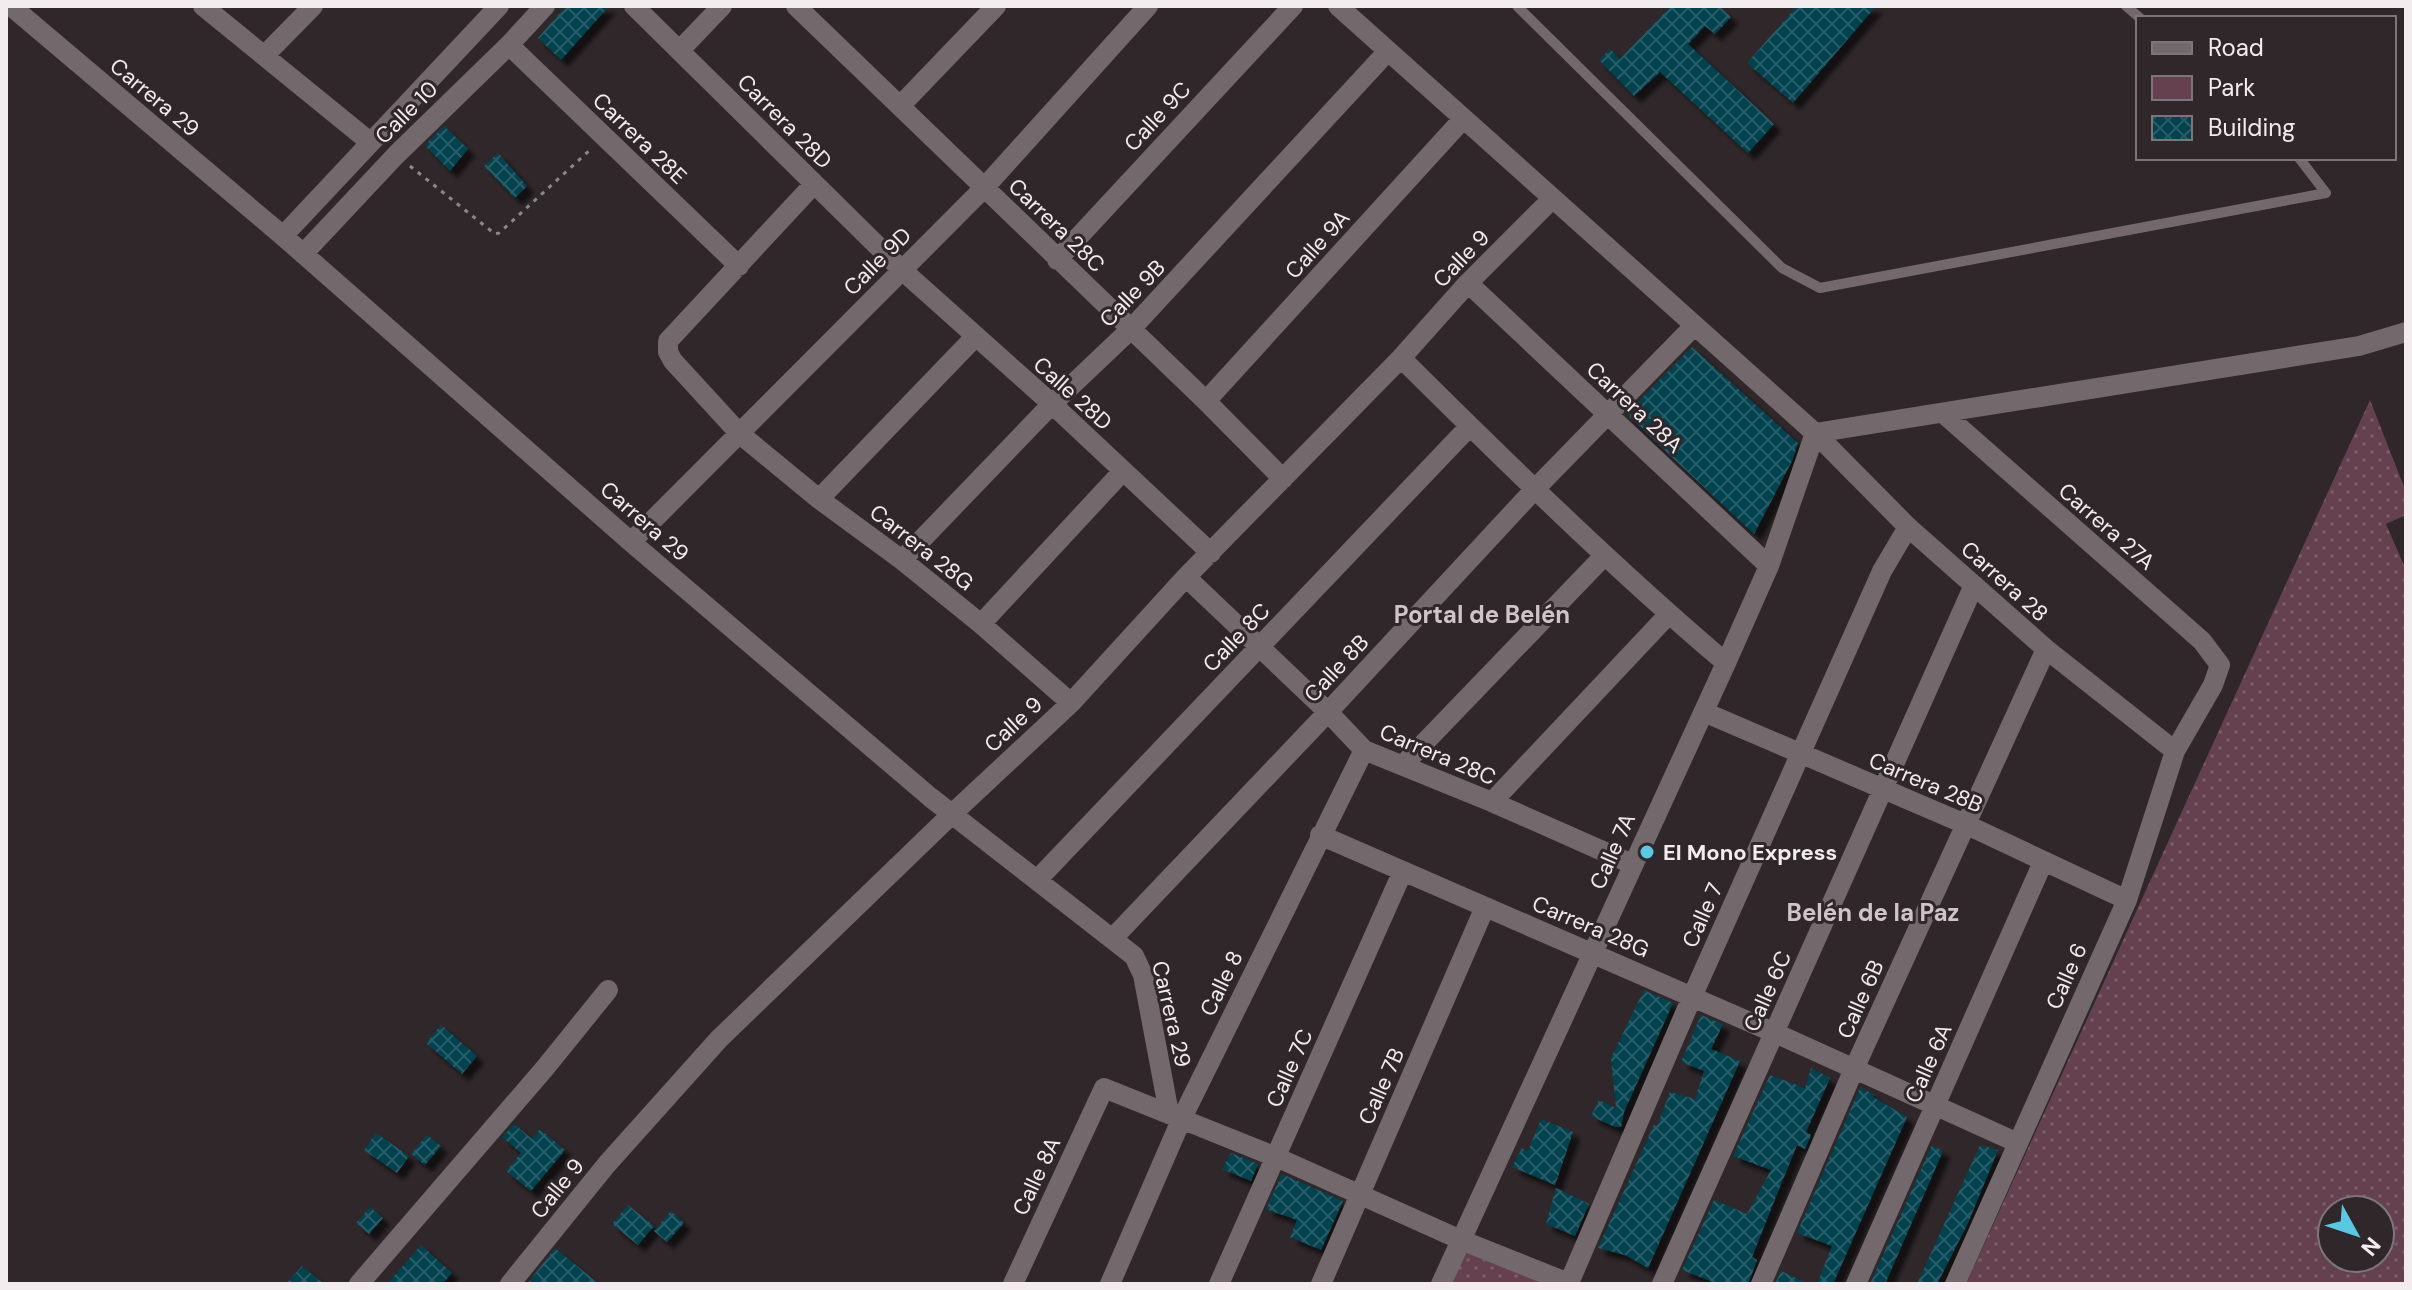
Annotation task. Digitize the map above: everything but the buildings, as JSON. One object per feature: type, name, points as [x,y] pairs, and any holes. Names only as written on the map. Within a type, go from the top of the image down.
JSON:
[{"type":"street","name":"Carrera 29","points":[[11,6],[283,236],[631,542],[952,814],[1134,956],[1143,975],[1176,1115]]},
{"type":"street","points":[[203,6],[370,142]]},
{"type":"street","points":[[265,55],[313,6]]},
{"type":"street","name":"Calle 10","points":[[283,236],[499,6]]},
{"type":"street","name":"Calle 10","points":[[303,254],[396,155],[545,6]]},
{"type":"street","name":"Carrera 28D","points":[[634,6],[902,270]]},
{"type":"street","points":[[680,50],[722,6]]},
{"type":"street","name":"Carrera 28C","points":[[796,6],[1283,479]]},
{"type":"street","points":[[900,106],[996,6]]},
{"type":"street","name":"Calle 9D","points":[[631,542],[984,188],[1148,6]]},
{"type":"street","name":"Calle 9C","points":[[1057,260],[1293,6]]},
{"type":"street","name":"Carrera 28","points":[[1338,6],[1551,200],[1815,433],[1908,527],[2046,649],[2175,751]]},
{"type":"street","name":"Carrera 28E","points":[[509,45],[739,266]]},
{"type":"street","name":"Calle 9B","points":[[902,560],[1052,404],[1131,329],[1388,51]]},
{"type":"street","name":"Calle 9A","points":[[1206,401],[1463,119]]},
{"type":"street","name":"Carrera 28G","points":[[814,184],[668,341],[668,352],[740,434],[981,624],[1071,703]]},
{"type":"street","name":"Calle 9","points":[[510,1284],[607,1164],[719,1039],[1071,703],[1186,577],[1551,200]]},
{"type":"street","name":"Calle 28D","points":[[902,270],[1052,404],[1211,553]]},
{"type":"street","name":"Carrera 28A","points":[[1468,283],[1769,566]]},
{"type":"street","name":"Calle 8B","points":[[1112,939],[1534,490],[1694,326]]},
{"type":"street","points":[[1815,433],[2359,346],[2406,332]]},
{"type":"street","points":[[819,499],[975,337]]},
{"type":"street","points":[[1401,358],[1534,490],[1726,663]]},
{"type":"street","name":"Carrera 27A","points":[[1943,413],[2211,650],[2220,665],[2213,685]]},
{"type":"street","name":"Calle 8C","points":[[1037,880],[1470,426]]},
{"type":"street","name":"Calle 7A","points":[[1441,1284],[1769,566],[1815,433]]},
{"type":"street","points":[[981,624],[1123,471]]},
{"type":"street","name":"Calle 7","points":[[1570,1284],[1692,997],[1801,752],[1882,571],[1908,527]]},
{"type":"street","points":[[1403,765],[1605,555]]},
{"type":"street","name":"Carrera 28C","points":[[1186,577],[1364,750],[1632,864]]},
{"type":"street","name":"Calle 6C","points":[[1662,1284],[1974,585]]},
{"type":"street","points":[[1492,802],[1669,614]]},
{"type":"street","name":"Calle 6B","points":[[1761,1284],[1854,1069],[2046,649]]},
{"type":"street","name":"Calle 6","points":[[1955,1284],[2127,900],[2175,751],[2213,685]]},
{"type":"street","name":"Carrera 28B","points":[[1704,712],[1965,824],[2127,900]]},
{"type":"street","name":"Calle 8","points":[[1110,1284],[1176,1115],[1364,750]]},
{"type":"street","name":"Carrera 28G","points":[[1320,835],[1402,873],[1594,953],[2018,1143]]},
{"type":"street","name":"Calle 6A","points":[[1856,1284],[2043,862]]},
{"type":"street","name":"Calle 7C","points":[[1219,1284],[1402,873]]},
{"type":"street","name":"Calle 7B","points":[[1321,1284],[1485,907]]},
{"type":"street","points":[[359,1284],[608,990]]},
{"type":"street","name":"Calle 8A","points":[[1013,1284],[1104,1088],[1176,1115]]},
{"type":"street","points":[[1176,1115],[1461,1240],[1570,1284]]},
{"type":"lane","points":[[1517,6],[1782,268],[1820,288],[2326,193],[2301,160]]},
{"type":"path","points":[[396,155],[495,234],[605,137]]},
{"type":"green space","points":[[2370,400],[2406,492],[2406,515],[2386,524],[2406,570],[2406,1284],[1966,1284]]},
{"type":"green space","points":[[1467,1248],[1544,1284],[1449,1284]]},
{"type":"place","name":"El Mono Express","points":[[1647,852]]},
{"type":"district","name":"Portal de Belén","points":[[1482,615]]},
{"type":"district","name":"Belén de la Paz","points":[[1873,913]]}]
